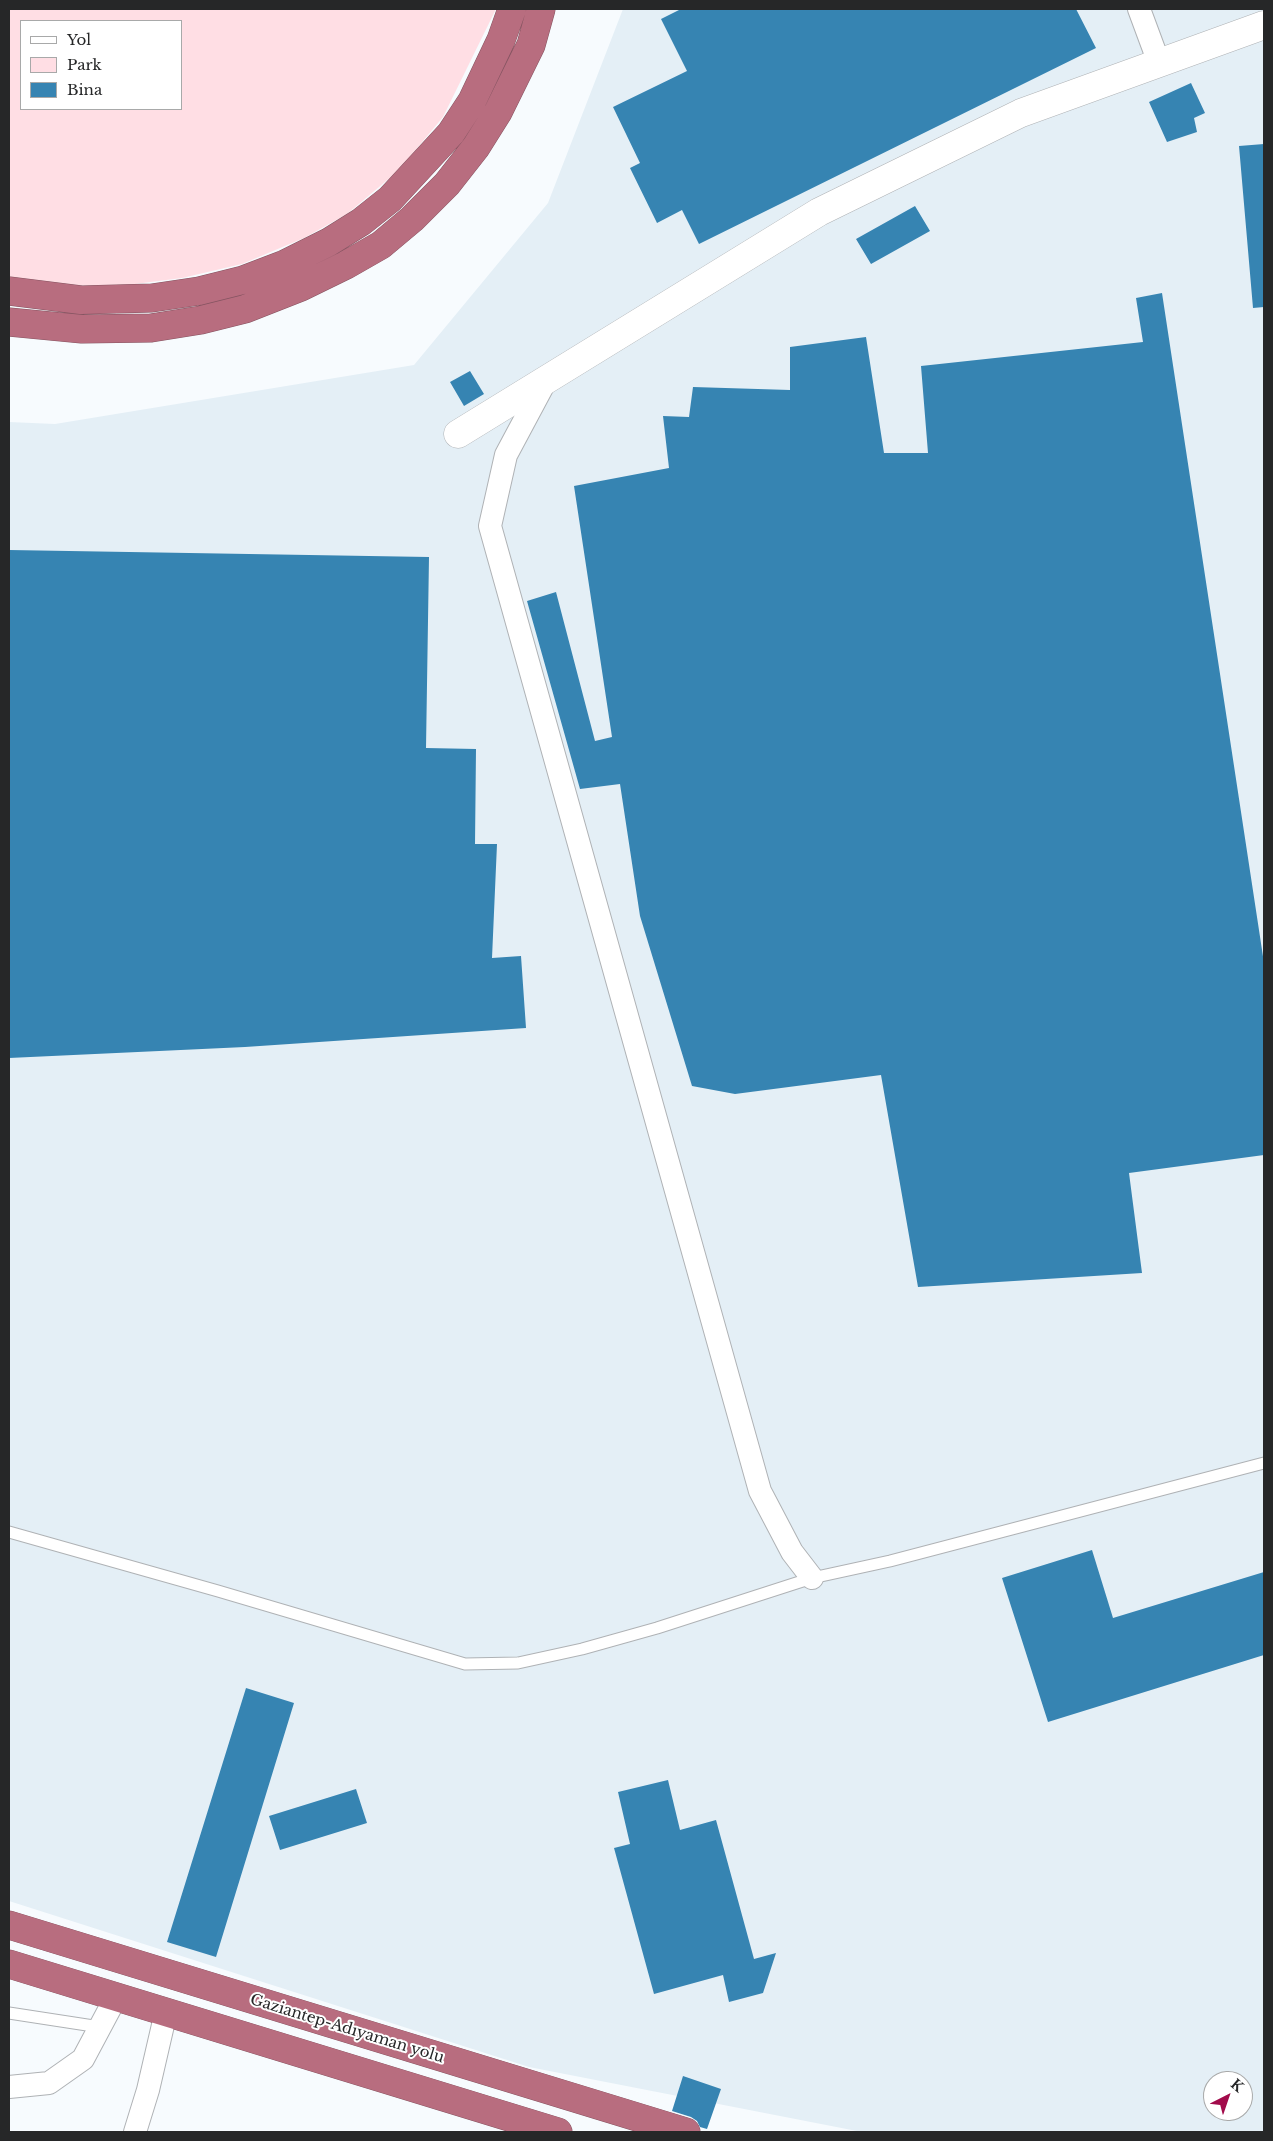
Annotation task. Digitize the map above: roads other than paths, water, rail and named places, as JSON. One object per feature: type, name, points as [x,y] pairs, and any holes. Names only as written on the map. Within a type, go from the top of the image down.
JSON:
[{"type":"highway","points":[[9,291],[81,300],[152,298],[200,291],[243,280],[285,264],[330,242],[361,222],[390,199],[451,133],[472,101],[501,40],[512,9]]},
{"type":"highway","points":[[9,322],[82,329],[151,328],[201,320],[245,309],[301,288],[381,245],[412,219],[447,184],[476,147],[498,112],[531,45],[541,9]]},
{"type":"highway","name":"Gaziantep-Adıyaman yolu","points":[[9,1926],[686,2132]]},
{"type":"highway","points":[[9,1964],[549,2131]]},
{"type":"street","points":[[1139,9],[1159,63]]},
{"type":"street","points":[[458,434],[819,212],[1020,113],[1264,24]]},
{"type":"street","points":[[545,382],[506,455],[490,526],[760,1491],[792,1552],[812,1578]]},
{"type":"street","points":[[9,2087],[49,2083],[84,2058],[116,1997]]},
{"type":"street","points":[[135,2132],[148,2090],[166,2012]]},
{"type":"lane","points":[[9,1532],[465,1664],[518,1663],[582,1649],[657,1628],[812,1578],[890,1561],[1264,1463]]},
{"type":"lane","points":[[9,2013],[100,2027]]}]
